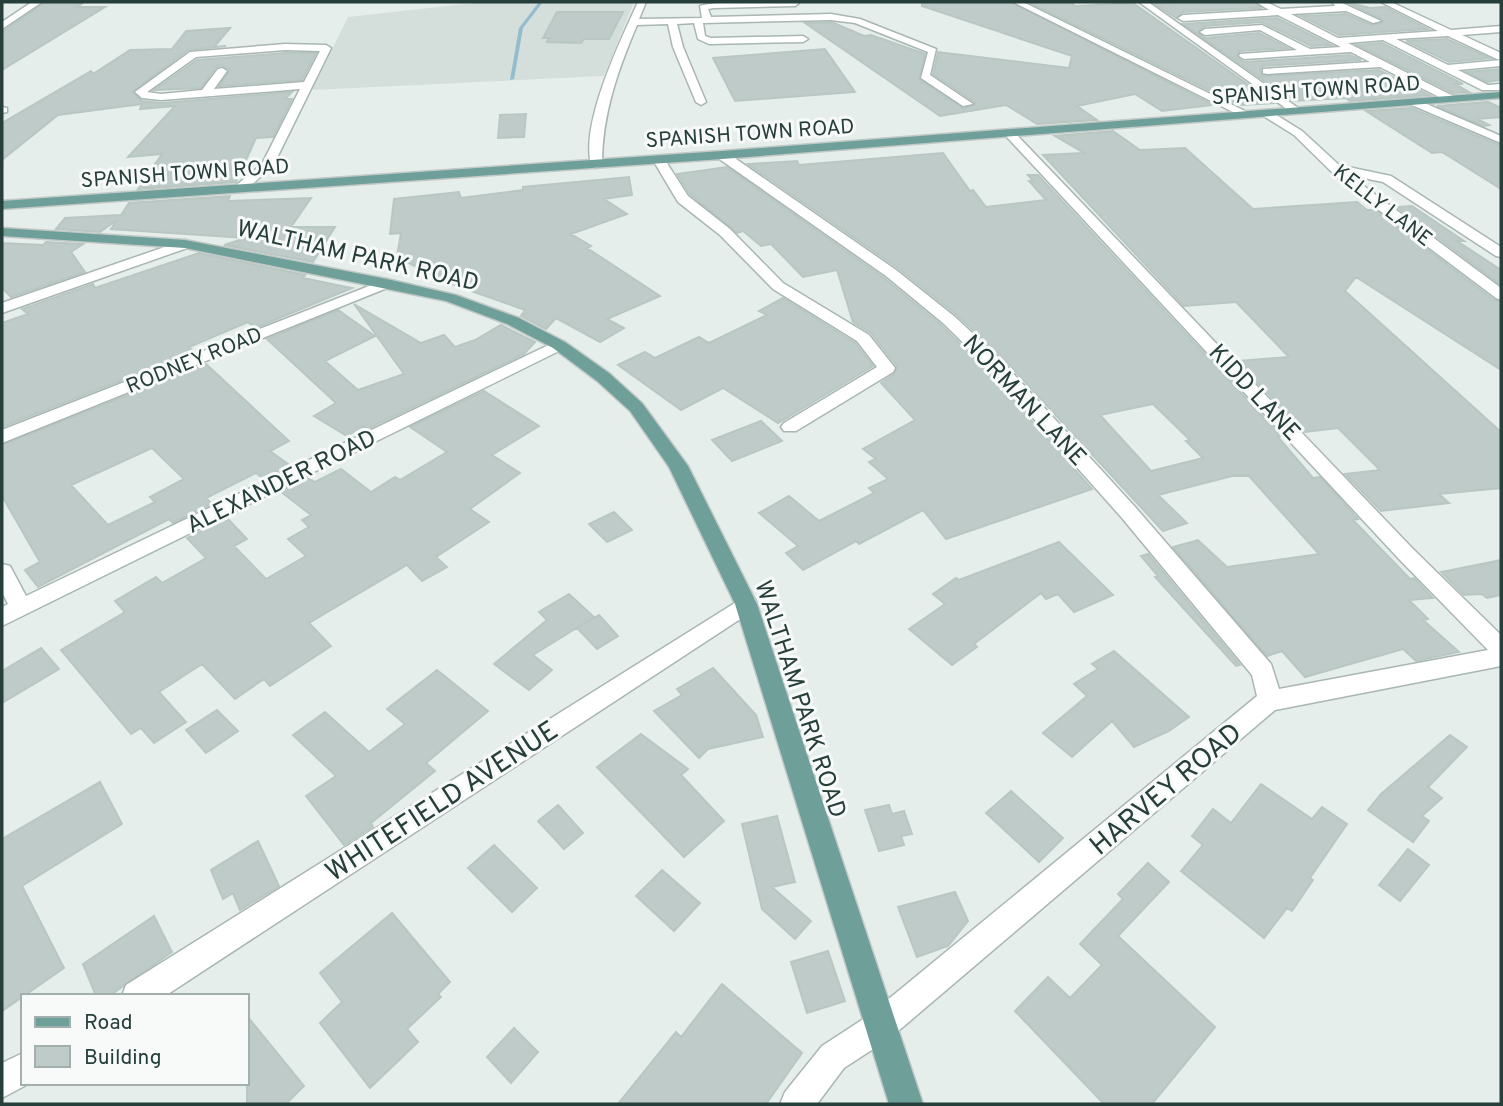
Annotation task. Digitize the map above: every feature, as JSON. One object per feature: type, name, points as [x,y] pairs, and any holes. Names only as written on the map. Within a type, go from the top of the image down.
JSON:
[{"type":"main road","name":"SPANISH TOWN ROAD","points":[[2,205],[659,160],[1501,95]]},
{"type":"main road","name":"WALTHAM PARK ROAD","points":[[2,232],[185,244],[387,283],[477,307],[559,345],[603,377],[636,407],[678,466],[746,604],[879,1027],[906,1104]]},
{"type":"street","points":[[2,26],[38,2]]},
{"type":"street","points":[[596,164],[594,138],[601,103],[642,2]]},
{"type":"street","points":[[1017,2],[1245,114]]},
{"type":"street","points":[[1143,2],[1295,110]]},
{"type":"street","points":[[1260,2],[1451,99]]},
{"type":"street","points":[[1334,2],[1376,21]]},
{"type":"street","points":[[1385,2],[1498,55]]},
{"type":"street","points":[[794,3],[713,5],[703,8],[701,37],[709,41],[803,39]]},
{"type":"street","points":[[1200,6],[1238,16],[1346,8]]},
{"type":"street","points":[[1183,18],[1219,11]]},
{"type":"street","points":[[634,22],[831,17],[857,21],[933,51],[934,54],[924,71],[925,76],[967,104]]},
{"type":"street","points":[[672,22],[678,47],[701,102]]},
{"type":"street","points":[[1205,32],[1307,26]]},
{"type":"street","points":[[1262,29],[1309,52]]},
{"type":"street","points":[[1337,41],[1501,29]]},
{"type":"street","points":[[1243,30],[1284,53]]},
{"type":"street","points":[[1479,31],[1501,41]]},
{"type":"street","points":[[1384,37],[1486,88],[1501,87]]},
{"type":"street","points":[[239,188],[247,178],[263,171],[326,48],[285,47],[192,54],[140,92],[146,96],[161,97],[307,85]]},
{"type":"street","points":[[1244,56],[1406,48]]},
{"type":"street","points":[[1428,59],[1498,55]]},
{"type":"street","points":[[1446,68],[1501,63]]},
{"type":"street","points":[[1267,71],[1382,64]]},
{"type":"street","points":[[205,94],[222,71]]},
{"type":"street","points":[[1411,101],[1501,140]]},
{"type":"street","name":"KELLY LANE","points":[[1266,113],[1298,133],[1333,167],[1501,295]]},
{"type":"street","name":"KIDD LANE","points":[[1009,133],[1406,554],[1501,649]]},
{"type":"street","name":"NORMAN LANE","points":[[722,155],[891,274],[949,320],[991,360],[1129,513],[1263,671],[1270,699]]},
{"type":"street","points":[[659,160],[683,199],[725,232],[779,286],[863,338],[887,368],[790,427]]},
{"type":"street","points":[[1333,167],[1387,179],[1501,253]]},
{"type":"street","points":[[2,308],[185,244]]},
{"type":"street","name":"RODNEY ROAD","points":[[2,437],[387,283]]},
{"type":"street","name":"ALEXANDER ROAD","points":[[12,612],[559,345]]},
{"type":"street","points":[[2,572],[12,612]]},
{"type":"street","name":"WHITEFIELD AVENUE","points":[[139,994],[746,604]]},
{"type":"street","points":[[1270,699],[1289,699],[1501,657]]},
{"type":"street","name":"HARVEY ROAD","points":[[797,1104],[833,1058],[879,1027],[1270,699]]},
{"type":"street","points":[[2,1082],[21,1070]]},
{"type":"shaded area","points":[[482,2],[634,2],[604,76],[312,90],[348,17]]},
{"type":"building","points":[[922,2],[1011,2],[1213,105],[1162,111],[1135,94],[1077,106],[1097,120],[1037,124],[1006,105],[940,116],[805,23],[834,23],[864,36],[871,35],[925,54],[919,79],[964,109],[976,103],[933,74],[938,52],[1069,68],[1072,56],[922,6]]},
{"type":"building","points":[[1028,2],[1069,2],[1076,6],[1133,3],[1274,103],[1242,105],[1233,102]]},
{"type":"building","points":[[1254,2],[1261,8],[1183,12],[1176,18],[1155,4]]},
{"type":"building","points":[[1346,2],[1370,8],[1385,7],[1428,29],[1339,35],[1301,16],[1346,14],[1372,25],[1383,22],[1382,19]]},
{"type":"building","points":[[44,3],[83,3],[77,7],[105,7],[2,70],[2,32]]},
{"type":"building","points":[[557,12],[623,12],[609,39],[584,39],[581,43],[547,42],[549,38],[543,38]]},
{"type":"building","points":[[1277,18],[1331,45],[1311,46],[1262,22],[1205,26],[1198,33],[1205,38],[1259,33],[1288,48],[1240,51],[1236,57],[1244,62],[1350,55],[1361,60],[1263,66],[1260,69],[1262,76],[1379,70],[1429,95],[1350,101],[1345,98],[1293,101],[1183,24]]},
{"type":"building","points":[[230,28],[214,47],[226,46],[188,50],[132,92],[142,101],[161,103],[292,92],[285,99],[292,99],[273,137],[256,138],[236,182],[138,189],[162,154],[128,157],[175,106],[140,109],[142,104],[58,115],[2,160],[2,123],[91,71],[93,74],[130,50],[172,49],[186,31]]},
{"type":"building","points":[[1447,39],[1490,58],[1449,62],[1406,41]]},
{"type":"building","points":[[1382,43],[1463,84],[1455,84],[1469,92],[1453,93],[1357,45]]},
{"type":"building","points":[[825,49],[855,92],[735,101],[713,58]]},
{"type":"building","points":[[316,53],[302,80],[219,86],[230,70],[221,65],[216,67],[201,88],[154,90],[197,60]]},
{"type":"building","points":[[1501,69],[1501,80],[1487,82],[1467,72]]},
{"type":"building","points":[[1488,102],[1501,108],[1501,117],[1477,119],[1489,125],[1483,126],[1437,106]]},
{"type":"building","points":[[1411,108],[1501,146],[1501,189],[1442,152],[1432,153],[1366,111]]},
{"type":"building","points":[[526,114],[524,137],[498,138],[500,115]]},
{"type":"building","points":[[1113,131],[1140,150],[1185,148],[1253,209],[1357,202],[1367,210],[1375,210],[1494,300],[1501,302],[1501,370],[1356,277],[1345,291],[1501,432],[1501,488],[1439,494],[1449,503],[1381,511],[1345,474],[1380,470],[1338,428],[1305,432],[1237,361],[1289,357],[1236,302],[1184,306],[1043,155],[1084,153],[1055,136]]},
{"type":"building","points":[[943,153],[970,191],[973,190],[986,207],[1046,200],[1029,181],[1033,181],[1028,175],[1038,175],[1281,436],[1277,436],[1313,478],[1320,477],[1358,519],[1353,520],[1410,579],[1414,578],[1433,598],[1409,600],[1428,619],[1423,620],[1459,652],[1416,661],[1403,649],[1305,677],[1282,651],[1267,656],[1173,547],[1198,540],[1227,567],[1319,554],[1249,476],[1232,476],[1158,495],[1187,523],[1163,531],[999,354],[957,315],[898,268],[748,164],[797,161],[799,165]],"holes":[[[1153,404],[1190,440],[1186,441],[1203,458],[1151,471],[1100,415]]]},
{"type":"building","points":[[727,167],[884,278],[941,325],[983,366],[1092,489],[946,539],[923,510],[859,544],[856,541],[803,570],[786,553],[798,546],[759,513],[789,496],[819,521],[874,493],[869,488],[888,479],[869,462],[876,459],[863,449],[915,420],[881,383],[894,374],[897,366],[871,333],[853,322],[837,270],[803,277],[771,244],[761,246],[743,231],[737,233],[690,194],[677,174]]},
{"type":"building","points":[[629,177],[632,195],[604,199],[627,214],[571,234],[591,246],[587,248],[660,296],[607,319],[624,328],[600,342],[556,318],[546,329],[521,316],[525,310],[446,282],[397,257],[401,233],[390,234],[394,199],[459,192],[461,198],[523,190],[523,187]]},
{"type":"building","points":[[230,196],[228,201],[311,198],[291,227],[335,227],[313,262],[224,245],[246,238],[111,229],[117,220],[100,232],[56,229],[65,218],[121,215],[129,203]]},
{"type":"building","points":[[1412,206],[1464,241],[1457,241],[1501,270],[1501,285],[1397,207]]},
{"type":"building","points":[[46,242],[83,244],[71,252],[85,272],[11,297],[2,288],[2,243],[43,245]]},
{"type":"building","points":[[199,253],[305,275],[303,278],[352,288],[255,328],[248,322],[189,347],[194,352],[2,427],[2,323],[28,314],[22,309],[93,284],[95,288]]},
{"type":"building","points":[[783,298],[855,343],[873,366],[778,423],[723,388],[681,410],[618,365],[645,352],[655,358],[699,337],[709,343],[767,315],[759,311]]},
{"type":"building","points":[[354,304],[421,343],[444,335],[455,347],[475,340],[501,325],[535,342],[524,354],[367,429],[363,426],[347,436],[314,416],[336,403],[267,339],[338,310],[375,336],[325,361],[358,390],[404,374]]},
{"type":"building","points":[[206,364],[289,441],[270,451],[291,466],[264,479],[256,473],[206,498],[212,504],[173,523],[169,519],[38,587],[25,570],[40,562],[2,496],[2,445]],"holes":[[[152,448],[184,479],[150,497],[155,502],[108,525],[71,485]]]},
{"type":"building","points":[[484,391],[539,426],[492,455],[520,473],[470,509],[489,522],[436,557],[447,567],[422,581],[407,565],[309,623],[331,646],[270,686],[264,679],[235,699],[202,664],[159,692],[186,722],[154,743],[141,728],[131,734],[61,650],[125,612],[115,601],[156,577],[162,583],[206,558],[187,538],[227,518],[247,539],[234,546],[266,579],[306,556],[288,539],[309,527],[302,520],[311,515],[280,491],[308,478],[315,482],[341,469],[371,492],[395,477],[400,480],[447,452],[410,427]]},
{"type":"building","points":[[761,421],[782,441],[732,461],[712,440]]},
{"type":"building","points":[[614,512],[632,530],[607,542],[589,524]]},
{"type":"building","points":[[1059,542],[1113,595],[1074,612],[1058,594],[1046,599],[1041,593],[974,644],[977,647],[952,665],[909,629],[945,604],[933,594],[956,578],[959,580]]},
{"type":"building","points":[[1148,554],[1240,665],[1236,666],[1155,577],[1158,576],[1141,556]]},
{"type":"building","points":[[1501,560],[1501,595],[1487,598],[1482,594],[1464,595],[1441,572]]},
{"type":"building","points":[[569,594],[594,617],[533,655],[552,670],[529,690],[494,664],[547,620],[539,612]]},
{"type":"building","points":[[599,615],[618,636],[597,649],[577,628]]},
{"type":"building","points":[[41,648],[59,669],[2,703],[2,671]]},
{"type":"building","points":[[1114,651],[1189,717],[1169,731],[1134,747],[1112,721],[1072,757],[1043,733],[1087,696],[1074,684],[1098,669],[1092,664]]},
{"type":"building","points":[[713,668],[756,715],[763,737],[708,749],[699,758],[654,711],[682,695],[677,689]]},
{"type":"building","points":[[437,670],[488,711],[426,763],[435,771],[371,823],[373,827],[344,845],[306,796],[336,776],[293,735],[325,712],[369,752],[405,724],[387,709]]},
{"type":"building","points":[[217,710],[238,731],[206,753],[186,730]]},
{"type":"building","points":[[641,734],[688,769],[681,775],[724,821],[684,857],[597,767]]},
{"type":"building","points":[[1450,735],[1467,747],[1428,787],[1442,798],[1422,816],[1429,821],[1413,842],[1368,810],[1381,794]]},
{"type":"building","points":[[100,782],[122,824],[22,886],[64,968],[27,994],[21,994],[21,998],[2,1011],[2,839]]},
{"type":"building","points":[[1261,784],[1312,819],[1322,807],[1347,824],[1310,878],[1313,880],[1292,911],[1287,908],[1264,938],[1181,871],[1203,845],[1192,836],[1213,809],[1231,823]]},
{"type":"building","points":[[1011,791],[1063,838],[1039,862],[986,813]]},
{"type":"building","points":[[558,805],[583,833],[564,849],[538,821]]},
{"type":"building","points":[[889,805],[892,814],[904,811],[912,834],[901,836],[904,845],[879,851],[865,810]]},
{"type":"building","points":[[777,816],[795,882],[772,887],[811,921],[795,939],[762,909],[742,824]]},
{"type":"building","points":[[258,841],[279,886],[240,910],[233,893],[223,899],[211,870]]},
{"type":"building","points":[[494,845],[537,888],[512,912],[468,868]]},
{"type":"building","points":[[1408,849],[1429,865],[1400,901],[1379,885]]},
{"type":"building","points":[[1148,863],[1169,882],[1118,936],[1215,1027],[1152,1104],[1104,1104],[1015,1011],[1048,977],[1070,998],[1102,965],[1080,944],[1123,899],[1118,894]]},
{"type":"building","points":[[662,870],[700,903],[674,931],[636,896]]},
{"type":"building","points":[[955,892],[968,921],[948,946],[917,957],[898,907]]},
{"type":"building","points":[[392,913],[450,982],[438,994],[441,997],[407,1029],[418,1042],[370,1088],[320,1023],[342,1002],[320,973]]},
{"type":"building","points":[[154,916],[172,952],[112,994],[95,994],[83,964]]},
{"type":"building","points":[[828,951],[845,1001],[807,1013],[791,962]]},
{"type":"building","points":[[722,984],[802,1053],[766,1104],[618,1104],[676,1032],[681,1037]]},
{"type":"building","points":[[248,1017],[304,1086],[286,1104],[247,1104]]},
{"type":"building","points":[[514,1028],[538,1052],[511,1083],[487,1057]]},
{"type":"waterway","points":[[512,79],[521,28],[541,2]]}]
